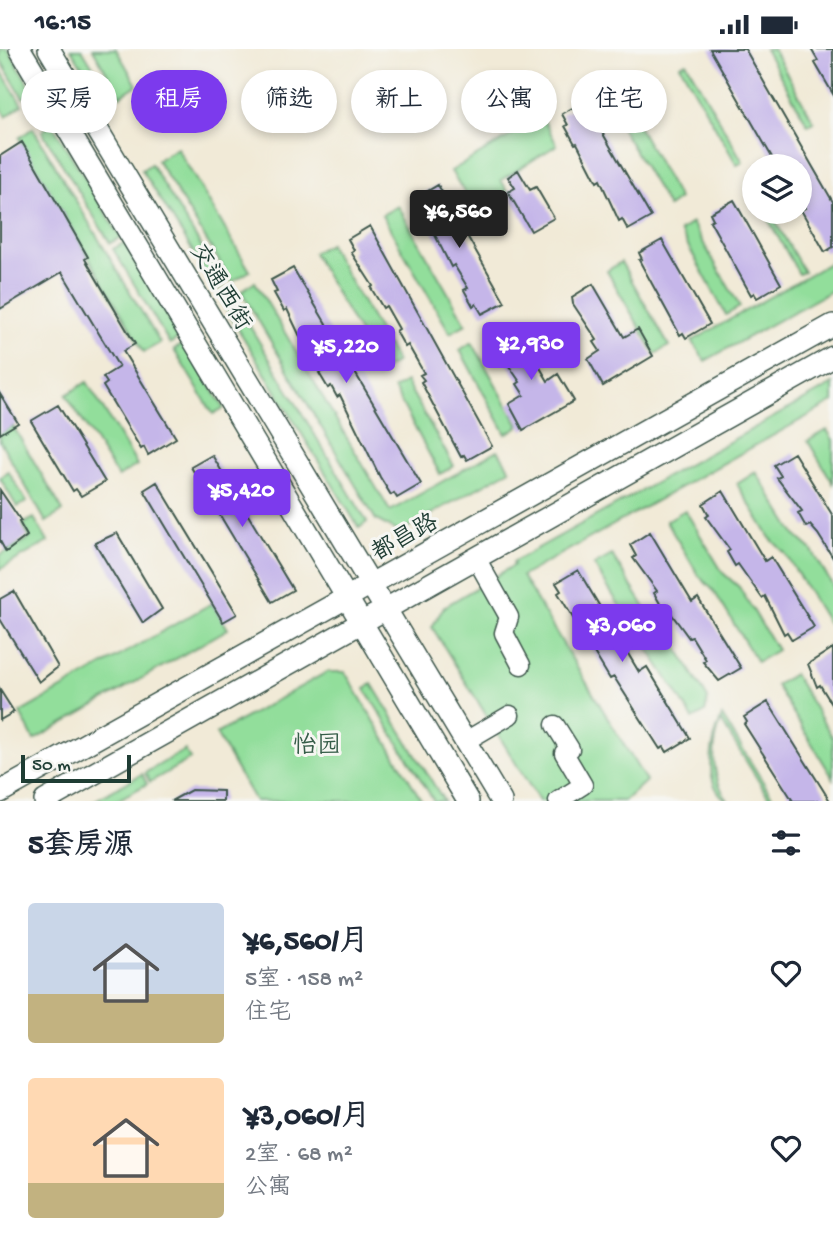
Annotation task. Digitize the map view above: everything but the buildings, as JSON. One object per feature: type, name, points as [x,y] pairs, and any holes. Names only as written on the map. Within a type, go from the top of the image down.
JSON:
[{"type":"main road","points":[[20,49],[468,801]]},
{"type":"main road","name":"交通西街","points":[[49,49],[501,801]]},
{"type":"main road","name":"都昌路","points":[[0,792],[833,325]]},
{"type":"main road","points":[[45,801],[833,357]]},
{"type":"street","points":[[476,558],[509,617],[504,633],[521,665]]},
{"type":"street","points":[[464,742],[510,715]]},
{"type":"street","points":[[555,725],[570,750],[564,753],[583,785],[558,801]]},
{"type":"green space","points":[[0,49],[8,49],[21,71],[21,95],[0,59]]},
{"type":"green space","points":[[71,49],[82,49],[95,70],[84,70]]},
{"type":"green space","points":[[93,49],[116,49],[131,75],[131,89],[120,96],[117,91],[117,70],[105,70]]},
{"type":"green space","points":[[765,49],[773,49],[814,122],[808,125]]},
{"type":"green space","points":[[686,62],[742,162],[737,165],[680,65]]},
{"type":"green space","points":[[0,69],[21,106],[6,117],[0,106]]},
{"type":"green space","points":[[26,133],[36,133],[160,343],[144,352],[19,138]]},
{"type":"green space","points":[[43,133],[57,133],[121,238],[110,243]]},
{"type":"green space","points":[[515,133],[551,133],[557,145],[501,180],[508,192],[476,211],[451,171]]},
{"type":"green space","points":[[624,133],[642,133],[679,199],[668,207]]},
{"type":"green space","points":[[177,148],[250,271],[232,282],[157,160]]},
{"type":"green space","points":[[151,164],[225,285],[217,290],[142,170]]},
{"type":"green space","points":[[398,206],[466,324],[450,333],[382,215]]},
{"type":"green space","points":[[692,223],[740,307],[726,315],[680,231]]},
{"type":"green space","points":[[771,224],[777,224],[804,272],[799,274]]},
{"type":"green space","points":[[124,243],[180,337],[170,344],[113,249]]},
{"type":"green space","points":[[329,244],[397,362],[381,371],[313,253]]},
{"type":"green space","points":[[833,261],[833,290],[705,361],[692,341]]},
{"type":"green space","points":[[621,262],[669,346],[655,354],[607,271]]},
{"type":"green space","points":[[255,282],[390,511],[498,450],[510,470],[399,532],[376,520],[241,291]]},
{"type":"green space","points":[[233,298],[367,522],[359,528],[223,304]]},
{"type":"green space","points":[[472,342],[519,426],[506,434],[460,350]]},
{"type":"green space","points":[[184,343],[224,408],[213,414],[174,350]]},
{"type":"green space","points":[[87,382],[137,465],[118,477],[66,395]]},
{"type":"green space","points":[[406,382],[454,466],[440,474],[394,389]]},
{"type":"green space","points":[[833,384],[833,402],[522,576],[646,781],[624,801],[539,801],[432,627],[444,607],[514,565],[513,562]]},
{"type":"green space","points":[[13,426],[63,511],[46,522],[0,441],[0,434]]},
{"type":"green space","points":[[827,430],[833,440],[833,483],[808,441]]},
{"type":"green space","points":[[8,471],[27,502],[17,507],[0,478]]},
{"type":"green space","points":[[756,472],[795,535],[811,549],[833,586],[833,621],[828,624],[785,553],[770,538],[737,484]]},
{"type":"green space","points":[[685,510],[723,573],[739,587],[777,650],[757,662],[714,591],[699,576],[666,521]]},
{"type":"green space","points":[[34,518],[48,542],[0,569],[0,555],[30,538],[23,524]]},
{"type":"green space","points":[[612,555],[659,630],[675,644],[708,699],[705,712],[693,719],[594,565]]},
{"type":"green space","points":[[212,603],[228,629],[34,740],[20,713]]},
{"type":"green space","name":"怡园","points":[[327,672],[345,672],[422,801],[255,801],[216,734]]},
{"type":"green space","points":[[794,674],[833,738],[833,778],[776,685]]},
{"type":"green space","points":[[372,684],[444,801],[434,801],[365,689]]},
{"type":"green space","points":[[722,716],[775,801],[771,801],[721,721],[715,742],[714,762],[718,782],[728,801],[720,794],[714,784],[711,761],[712,749]]},
{"type":"green space","points":[[185,750],[190,759],[150,782],[145,773]]},
{"type":"green space","points":[[142,774],[147,784],[116,801],[94,801]]}]
